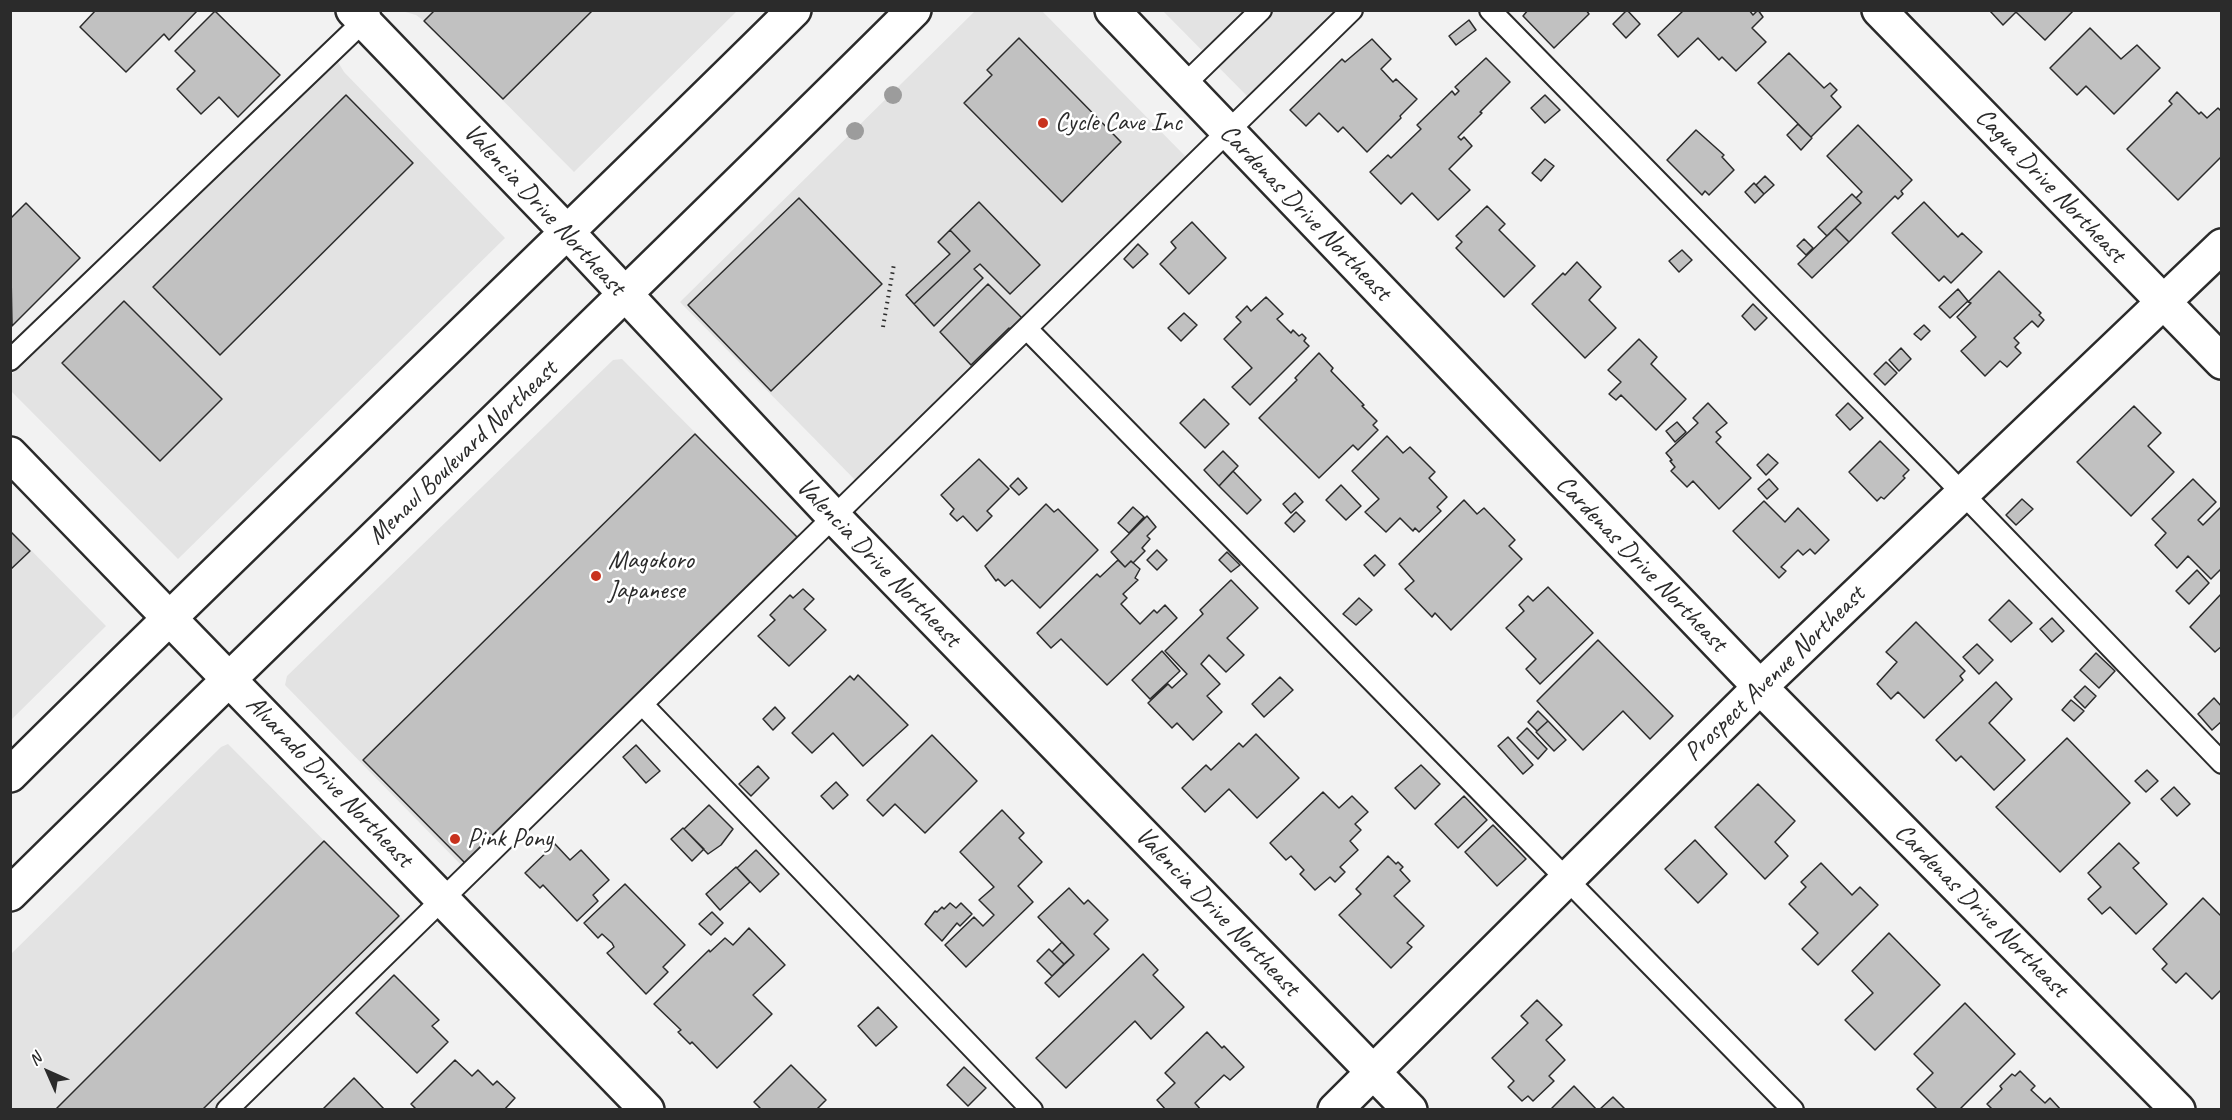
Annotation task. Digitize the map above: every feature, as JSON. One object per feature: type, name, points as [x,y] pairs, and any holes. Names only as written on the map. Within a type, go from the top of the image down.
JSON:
[{"type":"street","points":[[10,775],[794,10]]},
{"type":"street","name":"Menaul Boulevard Northeast","points":[[10,894],[228,679],[625,296],[915,10]]},
{"type":"street","name":"Cardenas Drive Northeast","points":[[1112,10],[1760,687],[2178,1110]]},
{"type":"street","name":"Cagua Drive Northeast","points":[[1879,10],[2222,362]]},
{"type":"street","name":"Valencia Drive Northeast","points":[[363,14],[835,518],[1410,1110]]},
{"type":"street","name":"Prospect Avenue Northeast","points":[[1335,1110],[1760,687],[2222,246]]},
{"type":"street","name":"Alvarado Drive Northeast","points":[[10,454],[647,1110]]},
{"type":"lane","points":[[1183,86],[1260,10]]},
{"type":"lane","points":[[238,1106],[442,899],[835,518],[1352,10]]},
{"type":"lane","points":[[1490,10],[2222,763]]},
{"type":"lane","points":[[10,360],[363,14]]},
{"type":"lane","points":[[1027,329],[1792,1110]]},
{"type":"lane","points":[[643,705],[1032,1110]]},
{"type":"path","points":[[883,327],[894,264]]},
{"type":"shaded area","points":[[402,11],[737,11],[574,172],[424,21],[416,15]]},
{"type":"shaded area","points":[[975,11],[1042,11],[1189,160],[860,485],[680,302]]},
{"type":"shaded area","points":[[1163,11],[1342,11],[1251,100]]},
{"type":"shaded area","points":[[338,62],[344,72],[505,238],[178,559],[11,391],[10,376],[116,270]]},
{"type":"shaded area","points":[[622,359],[802,540],[465,869],[285,685],[287,676],[613,360]]},
{"type":"shaded area","points":[[11,530],[106,626],[11,720]]},
{"type":"shaded area","points":[[228,744],[405,922],[213,1109],[11,1110],[11,954],[221,747]]},
{"type":"building","points":[[96,10],[198,10],[169,40],[164,34],[126,72],[80,27]]},
{"type":"building","points":[[435,10],[593,10],[503,99],[424,21]]},
{"type":"building","points":[[1528,10],[1586,10],[1589,14],[1554,48],[1523,16]]},
{"type":"building","points":[[1627,10],[1640,24],[1626,38],[1613,24]]},
{"type":"building","points":[[1684,10],[1749,10],[1753,15],[1758,10],[1763,17],[1752,28],[1766,42],[1736,71],[1722,57],[1719,60],[1698,38],[1678,57],[1658,35]]},
{"type":"building","points":[[2074,10],[2045,40],[2016,12],[2003,25],[1990,11]]},
{"type":"building","points":[[215,11],[280,75],[238,117],[219,97],[201,114],[177,89],[195,71],[175,51]]},
{"type":"building","points":[[1469,20],[1476,30],[1456,45],[1449,36]]},
{"type":"building","points":[[2090,28],[2121,59],[2137,45],[2160,68],[2114,114],[2086,86],[2077,95],[2050,68]]},
{"type":"building","name":"Cycle Cave Inc","points":[[1019,38],[1121,142],[1062,202],[964,103],[992,75],[987,70]]},
{"type":"building","points":[[1372,39],[1391,59],[1381,69],[1393,82],[1396,79],[1417,99],[1367,152],[1343,127],[1338,132],[1319,113],[1306,126],[1290,110],[1342,59],[1345,62]]},
{"type":"building","points":[[1789,53],[1824,88],[1830,83],[1837,90],[1831,96],[1841,107],[1811,137],[1758,83]]},
{"type":"building","points":[[1486,58],[1510,82],[1458,137],[1461,140],[1464,137],[1472,146],[1449,169],[1470,190],[1438,220],[1412,193],[1401,204],[1370,172],[1388,155],[1391,158],[1421,129],[1417,125],[1452,91],[1455,95],[1459,91],[1455,87]]},
{"type":"building","points":[[2177,92],[2199,114],[2201,112],[2207,118],[2218,108],[2222,112],[2222,156],[2178,200],[2127,149],[2172,104],[2169,101]]},
{"type":"building","points":[[346,95],[413,163],[220,355],[153,287]]},
{"type":"building","points":[[1545,95],[1560,110],[1545,123],[1531,108]]},
{"type":"building","points":[[1798,124],[1812,138],[1801,150],[1787,135]]},
{"type":"building","points":[[1858,125],[1912,180],[1901,191],[1903,194],[1898,199],[1895,196],[1849,242],[1835,228],[1861,203],[1856,198],[1862,192],[1827,156]]},
{"type":"building","points":[[1696,130],[1724,155],[1722,157],[1734,170],[1709,195],[1705,191],[1702,195],[1667,160]]},
{"type":"building","points":[[1545,159],[1554,166],[1541,181],[1532,173]]},
{"type":"building","points":[[1765,176],[1774,185],[1764,194],[1756,185]]},
{"type":"building","points":[[1754,183],[1764,194],[1755,203],[1745,192]]},
{"type":"building","points":[[1852,194],[1861,203],[1827,236],[1818,227]]},
{"type":"building","points":[[799,198],[882,284],[771,391],[688,305]]},
{"type":"building","points":[[979,202],[1040,265],[1010,294],[980,264],[974,269],[983,278],[934,326],[914,304],[970,251],[950,230]]},
{"type":"building","points":[[1924,202],[1958,237],[1962,233],[1982,252],[1951,283],[1944,276],[1939,281],[1892,233]]},
{"type":"building","points":[[26,203],[80,258],[12,326],[10,219]]},
{"type":"building","points":[[1487,206],[1505,224],[1499,230],[1535,266],[1504,297],[1456,248],[1462,242],[1456,236]]},
{"type":"building","points":[[1192,222],[1226,258],[1189,294],[1160,264],[1176,248],[1171,242]]},
{"type":"building","points":[[1835,228],[1849,242],[1812,278],[1798,264]]},
{"type":"building","points":[[950,230],[970,251],[914,304],[906,295],[950,254],[938,242]]},
{"type":"building","points":[[1804,239],[1813,248],[1806,255],[1797,246]]},
{"type":"building","points":[[1138,244],[1148,254],[1133,268],[1124,259]]},
{"type":"building","points":[[1682,250],[1692,260],[1679,272],[1669,261]]},
{"type":"building","points":[[1577,262],[1601,287],[1589,300],[1616,328],[1585,358],[1532,304]]},
{"type":"building","points":[[1999,271],[2041,313],[2039,315],[2044,320],[2038,327],[2032,321],[2014,338],[2019,343],[2015,347],[2021,353],[2007,367],[2000,361],[1985,376],[1961,351],[1976,337],[1957,317],[1971,303],[1968,302]]},
{"type":"building","points":[[988,284],[1022,318],[971,365],[940,332]]},
{"type":"building","points":[[1958,289],[1968,301],[1950,318],[1939,307]]},
{"type":"building","points":[[1266,297],[1283,314],[1277,319],[1291,333],[1293,330],[1299,336],[1302,334],[1309,346],[1250,405],[1232,387],[1252,368],[1224,339],[1241,322],[1236,317],[1247,306],[1251,311]]},
{"type":"building","points":[[124,301],[222,399],[160,461],[62,363]]},
{"type":"building","points":[[1753,304],[1767,318],[1755,330],[1742,316]]},
{"type":"building","points":[[1184,313],[1197,325],[1181,341],[1168,328]]},
{"type":"building","points":[[1924,325],[1930,331],[1921,340],[1914,334]]},
{"type":"building","points":[[1639,339],[1657,357],[1651,364],[1686,399],[1656,430],[1621,395],[1616,400],[1609,394],[1621,382],[1608,370]]},
{"type":"building","points":[[1901,348],[1911,359],[1899,371],[1889,360]]},
{"type":"building","points":[[1319,353],[1333,368],[1331,371],[1377,421],[1373,425],[1378,430],[1358,450],[1353,445],[1319,478],[1259,418],[1297,380],[1295,378]]},
{"type":"building","points":[[1886,362],[1897,373],[1885,385],[1874,374]]},
{"type":"building","points":[[1204,399],[1229,424],[1205,448],[1180,423]]},
{"type":"building","points":[[1708,403],[1727,423],[1716,432],[1721,437],[1716,442],[1751,478],[1719,509],[1693,481],[1687,487],[1671,471],[1675,467],[1666,453],[1698,423],[1693,418]]},
{"type":"building","points":[[1848,403],[1863,418],[1850,430],[1836,415]]},
{"type":"building","points":[[2134,406],[2161,433],[2148,446],[2174,472],[2131,516],[2077,462]]},
{"type":"building","points":[[1677,422],[1686,432],[1675,442],[1666,431]]},
{"type":"building","points":[[695,434],[798,538],[466,864],[363,760]]},
{"type":"building","points":[[1387,436],[1403,453],[1410,447],[1435,472],[1429,478],[1447,497],[1437,507],[1441,511],[1419,532],[1415,528],[1413,531],[1400,518],[1386,532],[1365,512],[1379,499],[1352,471]]},
{"type":"building","points":[[1880,441],[1909,470],[1903,476],[1905,478],[1884,499],[1881,497],[1877,501],[1849,472]]},
{"type":"building","points":[[1223,451],[1238,466],[1219,486],[1204,470]]},
{"type":"building","points":[[1768,454],[1778,463],[1766,475],[1757,465]]},
{"type":"building","points":[[979,459],[1009,489],[987,511],[992,516],[977,531],[963,516],[957,521],[950,514],[954,509],[941,495]]},
{"type":"building","points":[[1233,471],[1261,500],[1247,514],[1219,486]]},
{"type":"building","points":[[1018,478],[1027,488],[1019,495],[1010,486]]},
{"type":"building","points":[[1769,479],[1778,489],[1767,499],[1758,489]]},
{"type":"building","points":[[2193,479],[2216,502],[2198,520],[2203,525],[2222,506],[2222,568],[2211,579],[2188,556],[2177,568],[2155,545],[2166,533],[2152,519]]},
{"type":"building","points":[[1341,485],[1361,506],[1346,520],[1326,500]]},
{"type":"building","points":[[1295,493],[1303,502],[1291,513],[1283,504]]},
{"type":"building","points":[[2022,499],[2033,509],[2016,525],[2006,515]]},
{"type":"building","points":[[1464,500],[1477,514],[1484,508],[1515,540],[1509,546],[1522,559],[1451,630],[1435,613],[1432,617],[1405,589],[1414,581],[1399,564]]},
{"type":"building","points":[[1764,501],[1785,522],[1798,508],[1829,540],[1815,554],[1810,549],[1803,555],[1798,550],[1781,567],[1786,571],[1779,578],[1733,531]]},
{"type":"building","points":[[1046,504],[1054,512],[1058,509],[1098,550],[1040,608],[1012,580],[1005,586],[998,579],[996,581],[985,566]]},
{"type":"building","points":[[1133,507],[1144,517],[1129,533],[1118,523]]},
{"type":"building","points":[[1296,512],[1305,521],[1294,532],[1285,523]]},
{"type":"building","points":[[1147,516],[1156,527],[1147,536],[1150,539],[1142,548],[1145,551],[1133,563],[1131,561],[1125,567],[1111,552]]},
{"type":"building","points":[[10,531],[30,551],[10,570]]},
{"type":"building","points":[[1157,550],[1167,560],[1157,570],[1147,560]]},
{"type":"building","points":[[1227,552],[1240,565],[1231,572],[1219,560]]},
{"type":"building","points":[[1375,555],[1385,565],[1374,576],[1364,565]]},
{"type":"building","points":[[1118,560],[1125,567],[1131,561],[1140,569],[1135,578],[1138,580],[1123,594],[1127,598],[1121,604],[1140,624],[1154,610],[1157,613],[1165,605],[1177,618],[1107,685],[1061,639],[1051,648],[1037,633],[1097,574],[1100,577]]},
{"type":"building","points":[[2197,570],[2209,583],[2189,604],[2176,591]]},
{"type":"building","points":[[1231,580],[1258,608],[1227,638],[1244,655],[1226,672],[1209,655],[1201,664],[1220,684],[1207,696],[1222,712],[1193,740],[1177,723],[1172,728],[1148,703],[1168,684],[1172,688],[1187,674],[1165,651],[1203,614],[1200,610]]},
{"type":"building","points":[[1548,587],[1593,633],[1540,684],[1526,669],[1536,659],[1506,628],[1524,611],[1519,605],[1528,596],[1533,601]]},
{"type":"building","points":[[803,589],[814,599],[804,609],[826,630],[789,666],[758,636],[775,620],[770,615],[790,595],[793,598]]},
{"type":"building","points":[[2222,593],[2222,646],[2215,652],[2190,627]]},
{"type":"building","points":[[1359,598],[1372,610],[1356,625],[1343,614]]},
{"type":"building","points":[[2009,600],[2032,623],[2011,642],[1989,620]]},
{"type":"building","points":[[2052,618],[2064,631],[2052,642],[2040,629]]},
{"type":"building","points":[[1916,622],[1965,671],[1960,676],[1963,680],[1924,718],[1898,692],[1891,699],[1877,684],[1897,662],[1886,652]]},
{"type":"building","points":[[1598,640],[1673,716],[1650,739],[1623,711],[1583,750],[1537,701]]},
{"type":"building","points":[[1977,644],[1993,660],[1979,674],[1963,657]]},
{"type":"building","points":[[1162,651],[1180,671],[1150,699],[1132,680]]},
{"type":"building","points":[[2096,653],[2115,671],[2099,688],[2080,670]]},
{"type":"building","points":[[858,675],[908,725],[863,766],[833,733],[812,753],[792,733],[850,676],[854,680]]},
{"type":"building","points":[[1280,677],[1293,690],[1264,717],[1252,704]]},
{"type":"building","points":[[1996,682],[2012,699],[1989,723],[2025,760],[1994,790],[1961,756],[1956,761],[1936,740]]},
{"type":"building","points":[[2085,686],[2096,696],[2085,708],[2074,697]]},
{"type":"building","points":[[2214,698],[2222,707],[2222,721],[2212,730],[2198,714]]},
{"type":"building","points":[[2071,700],[2084,711],[2074,721],[2062,710]]},
{"type":"building","points":[[775,707],[785,718],[773,730],[763,719]]},
{"type":"building","points":[[1538,711],[1548,721],[1537,731],[1528,722]]},
{"type":"building","points":[[1548,721],[1566,740],[1554,751],[1536,732]]},
{"type":"building","points":[[1527,728],[1547,749],[1538,759],[1517,738]]},
{"type":"building","points":[[1256,734],[1299,778],[1257,818],[1229,789],[1205,812],[1182,788],[1206,765],[1211,770],[1239,743],[1243,747]]},
{"type":"building","points":[[932,735],[977,781],[925,833],[895,804],[883,816],[867,800]]},
{"type":"building","points":[[1508,737],[1533,765],[1523,774],[1498,746]]},
{"type":"building","points":[[2067,738],[2130,803],[2060,872],[1996,807]]},
{"type":"building","points":[[636,745],[660,771],[646,783],[623,757]]},
{"type":"building","points":[[1421,765],[1440,784],[1415,809],[1395,788]]},
{"type":"building","points":[[758,766],[769,778],[751,796],[739,784]]},
{"type":"building","points":[[2147,770],[2158,781],[2146,792],[2135,781]]},
{"type":"building","points":[[836,782],[848,795],[833,809],[821,796]]},
{"type":"building","points":[[1758,784],[1795,821],[1775,842],[1788,856],[1765,879],[1715,827]]},
{"type":"building","points":[[2174,787],[2190,804],[2177,816],[2161,799]]},
{"type":"building","points":[[1323,792],[1339,808],[1352,796],[1368,812],[1355,824],[1361,830],[1350,841],[1358,850],[1340,867],[1345,872],[1335,882],[1330,877],[1315,890],[1300,874],[1304,870],[1291,856],[1286,860],[1270,843]]},
{"type":"building","points":[[1464,796],[1487,820],[1458,848],[1435,824]]},
{"type":"building","points":[[709,805],[733,829],[721,845],[708,854],[684,829]]},
{"type":"building","points":[[1002,810],[1024,833],[1019,838],[1042,862],[1018,886],[1033,902],[966,967],[945,945],[974,917],[983,926],[994,915],[979,900],[994,887],[960,852]]},
{"type":"building","points":[[1493,825],[1526,859],[1497,886],[1465,852]]},
{"type":"building","points":[[683,828],[704,849],[692,861],[671,839]]},
{"type":"building","points":[[1695,840],[1727,874],[1698,903],[1665,869]]},
{"type":"building","points":[[324,841],[399,916],[202,1110],[55,1110]]},
{"type":"building","points":[[2119,843],[2139,863],[2133,868],[2167,904],[2136,934],[2110,907],[2102,914],[2088,899],[2101,887],[2088,873]]},
{"type":"building","points":[[555,844],[570,860],[581,850],[609,880],[593,895],[598,901],[577,921],[543,885],[540,888],[525,873]]},
{"type":"building","points":[[756,850],[779,874],[760,892],[737,868]]},
{"type":"building","points":[[1388,856],[1403,867],[1400,870],[1410,881],[1394,896],[1424,926],[1407,943],[1412,947],[1391,968],[1339,915],[1361,894],[1356,889]]},
{"type":"building","points":[[1821,863],[1852,895],[1860,887],[1878,905],[1818,965],[1802,949],[1818,933],[1789,904],[1806,887],[1801,882]]},
{"type":"building","points":[[736,867],[750,882],[720,910],[706,894]]},
{"type":"building","points":[[625,884],[685,945],[663,967],[668,972],[646,994],[607,953],[614,947],[612,943],[602,934],[598,938],[584,923]]},
{"type":"building","points":[[1069,888],[1084,904],[1088,900],[1108,920],[1094,934],[1109,949],[1059,997],[1045,983],[1074,955],[1038,917]]},
{"type":"building","points":[[2203,898],[2222,917],[2222,989],[2212,999],[2186,973],[2176,983],[2162,969],[2167,964],[2153,949]]},
{"type":"building","points":[[950,903],[956,908],[961,903],[972,914],[960,926],[957,923],[942,941],[925,924],[935,911],[937,912],[942,907],[944,909]]},
{"type":"building","points":[[712,912],[723,923],[711,935],[699,924]]},
{"type":"building","points":[[749,928],[785,965],[753,995],[772,1014],[717,1068],[692,1042],[690,1044],[678,1032],[681,1030],[654,1004],[709,950],[710,952],[725,938],[733,945]]},
{"type":"building","points":[[1889,933],[1940,985],[1875,1050],[1845,1020],[1873,993],[1852,971]]},
{"type":"building","points":[[1062,942],[1074,955],[1064,964],[1052,952]]},
{"type":"building","points":[[1049,949],[1064,964],[1052,976],[1037,961]]},
{"type":"building","points":[[1143,954],[1158,970],[1153,975],[1184,1007],[1151,1039],[1135,1021],[1066,1088],[1036,1058]]},
{"type":"building","points":[[394,975],[439,1020],[432,1026],[448,1042],[417,1073],[356,1013]]},
{"type":"building","points":[[1537,1000],[1562,1025],[1546,1040],[1565,1060],[1549,1076],[1554,1081],[1533,1101],[1528,1096],[1522,1101],[1508,1087],[1514,1081],[1492,1058],[1528,1023],[1521,1016]]},
{"type":"building","points":[[1965,1003],[2015,1054],[1959,1110],[1938,1110],[1917,1089],[1933,1073],[1914,1054]]},
{"type":"building","points":[[878,1007],[897,1027],[876,1046],[858,1026]]},
{"type":"building","points":[[1207,1032],[1244,1067],[1230,1080],[1224,1075],[1195,1103],[1201,1110],[1166,1110],[1157,1100],[1175,1083],[1165,1073]]},
{"type":"building","points":[[455,1060],[472,1076],[478,1070],[493,1085],[497,1081],[515,1098],[504,1110],[417,1110],[411,1104]]},
{"type":"building","points":[[791,1065],[826,1100],[816,1110],[762,1110],[754,1102]]},
{"type":"building","points":[[964,1067],[986,1088],[968,1106],[947,1085]]},
{"type":"building","points":[[2020,1071],[2035,1086],[2031,1090],[2045,1103],[2050,1098],[2061,1110],[1993,1110],[1987,1104],[2002,1089],[2000,1086],[2012,1074],[2015,1076]]},
{"type":"building","points":[[354,1078],[385,1110],[322,1110]]},
{"type":"building","points":[[1574,1086],[1597,1110],[1550,1110]]},
{"type":"building","points":[[1613,1097],[1626,1110],[1599,1110]]},
{"type":"place","name":"Cycle Cave Inc","points":[[1043,123]]},
{"type":"place","name":"Magokoro Japanese","points":[[596,576]]},
{"type":"place","name":"Pink Pony","points":[[455,839]]}]
